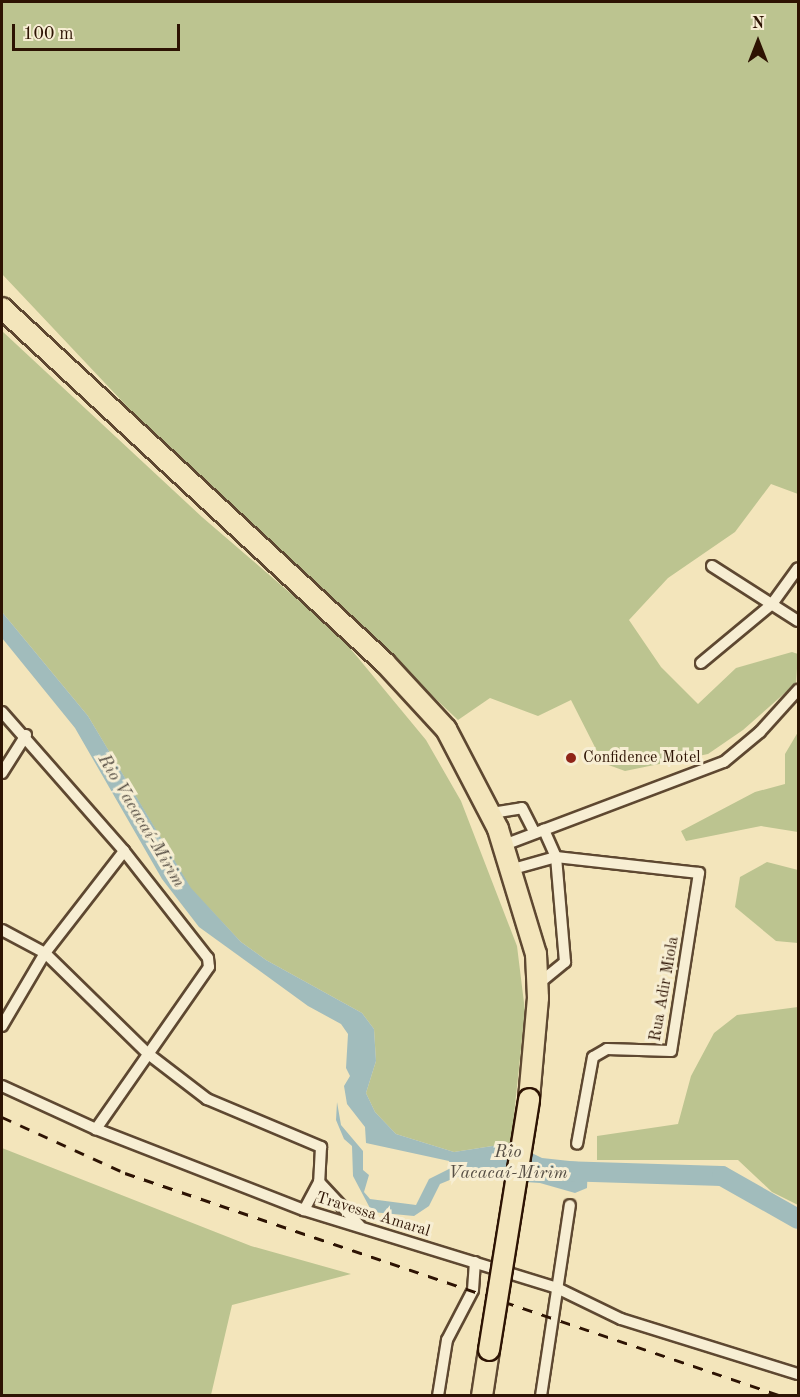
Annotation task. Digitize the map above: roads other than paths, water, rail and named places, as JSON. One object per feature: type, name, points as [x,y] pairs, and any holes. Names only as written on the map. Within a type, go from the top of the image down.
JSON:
[{"type":"highway","points":[[2,308],[385,663],[446,729],[492,813],[513,869],[536,954],[538,984],[530,1099],[482,1395]]},
{"type":"street","points":[[712,566],[798,621]]},
{"type":"street","points":[[701,663],[772,604],[798,568]]},
{"type":"street","points":[[504,845],[723,762],[760,732],[798,690]]},
{"type":"street","points":[[2,712],[26,735],[124,851],[204,950],[209,967],[96,1129]]},
{"type":"street","points":[[2,773],[26,735]]},
{"type":"street","points":[[492,813],[522,808],[556,857],[565,962],[538,984]]},
{"type":"street","points":[[2,1026],[45,953],[124,851]]},
{"type":"street","points":[[513,869],[556,857]]},
{"type":"street","name":"Rua Adir Miola","points":[[556,857],[699,873],[671,1052],[607,1049],[593,1057],[577,1144]]},
{"type":"street","name":"Travessa Amaral","points":[[2,930],[45,953],[147,1053],[207,1099],[321,1147],[319,1182],[304,1210],[557,1288],[621,1319],[798,1374]]},
{"type":"street","points":[[2,1086],[96,1129],[304,1210]]},
{"type":"street","points":[[319,1182],[362,1227]]},
{"type":"street","points":[[541,1395],[570,1205]]},
{"type":"street","points":[[438,1395],[447,1340],[474,1290],[475,1262]]},
{"type":"water","name":"Rio Vacacaí-Mirim","points":[[2,612],[88,716],[191,888],[241,942],[266,960],[362,1013],[374,1029],[376,1061],[366,1093],[375,1112],[396,1134],[454,1152],[511,1143],[542,1158],[588,1163],[587,1188],[575,1193],[540,1183],[457,1177],[440,1184],[429,1206],[414,1216],[372,1212],[353,1176],[352,1146],[344,1139],[336,1120],[337,1102],[341,1125],[363,1151],[363,1170],[369,1175],[364,1192],[370,1199],[416,1205],[429,1179],[451,1168],[449,1161],[366,1143],[365,1127],[347,1104],[344,1086],[350,1076],[346,1068],[348,1034],[341,1024],[308,1006],[199,927],[162,879],[75,728],[2,638]]},
{"type":"waterway","name":"Rio Vacacaí-Mirim","points":[[561,1171],[722,1176],[798,1219]]},
{"type":"railway","points":[[2,1117],[125,1173],[782,1396]]},
{"type":"place","name":"Confidence Motel","points":[[571,758]]}]
